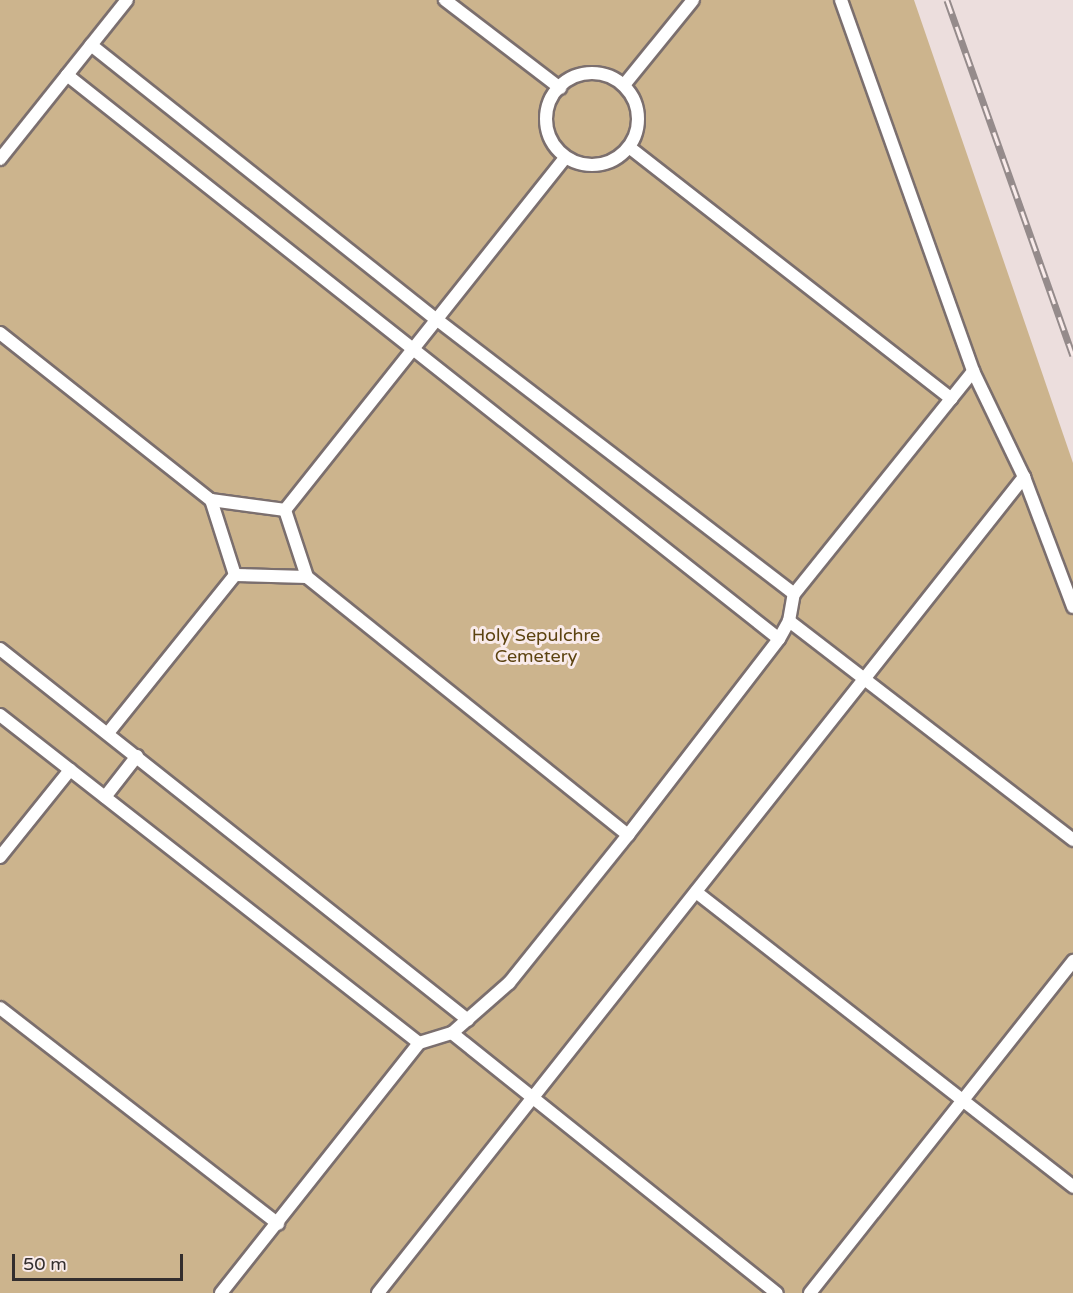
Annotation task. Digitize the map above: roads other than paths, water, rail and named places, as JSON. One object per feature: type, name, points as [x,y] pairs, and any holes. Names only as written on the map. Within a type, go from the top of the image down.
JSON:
[{"type":"lane","points":[[0,159],[127,0]]},
{"type":"lane","points":[[445,0],[560,88]]},
{"type":"lane","points":[[624,85],[693,0]]},
{"type":"lane","points":[[841,0],[974,371],[1024,477],[1073,607]]},
{"type":"lane","points":[[91,45],[436,319],[794,594]]},
{"type":"lane","points":[[597,72],[612,76],[624,85],[632,96],[638,122],[629,147],[607,163],[579,164],[565,158],[554,147],[547,133],[545,118],[548,103],[567,79],[581,73],[597,72]]},
{"type":"lane","points":[[67,75],[411,350],[779,639]]},
{"type":"lane","points":[[629,147],[951,399]]},
{"type":"lane","points":[[285,510],[565,158]]},
{"type":"lane","points":[[0,333],[210,500],[285,510]]},
{"type":"lane","points":[[221,1293],[420,1043],[452,1033],[509,983],[628,835],[779,639],[789,621],[794,594],[974,371]]},
{"type":"lane","points":[[378,1293],[1024,477]]},
{"type":"lane","points":[[210,500],[235,575]]},
{"type":"lane","points":[[285,510],[307,577],[628,835]]},
{"type":"lane","points":[[235,575],[307,577]]},
{"type":"lane","points":[[108,733],[235,575]]},
{"type":"lane","points":[[789,621],[1073,840]]},
{"type":"lane","points":[[0,649],[468,1020]]},
{"type":"lane","points":[[0,715],[420,1043]]},
{"type":"lane","points":[[105,797],[137,756]]},
{"type":"lane","points":[[0,857],[70,770]]},
{"type":"lane","points":[[696,892],[1073,1187]]},
{"type":"lane","points":[[810,1293],[1073,961]]},
{"type":"lane","points":[[0,1008],[278,1224]]},
{"type":"lane","points":[[452,1033],[777,1293]]},
{"type":"railway","points":[[947,0],[1073,355]]},
{"type":"park label","name":"Holy Sepulchre Cemetery","points":[[536,646]]}]
